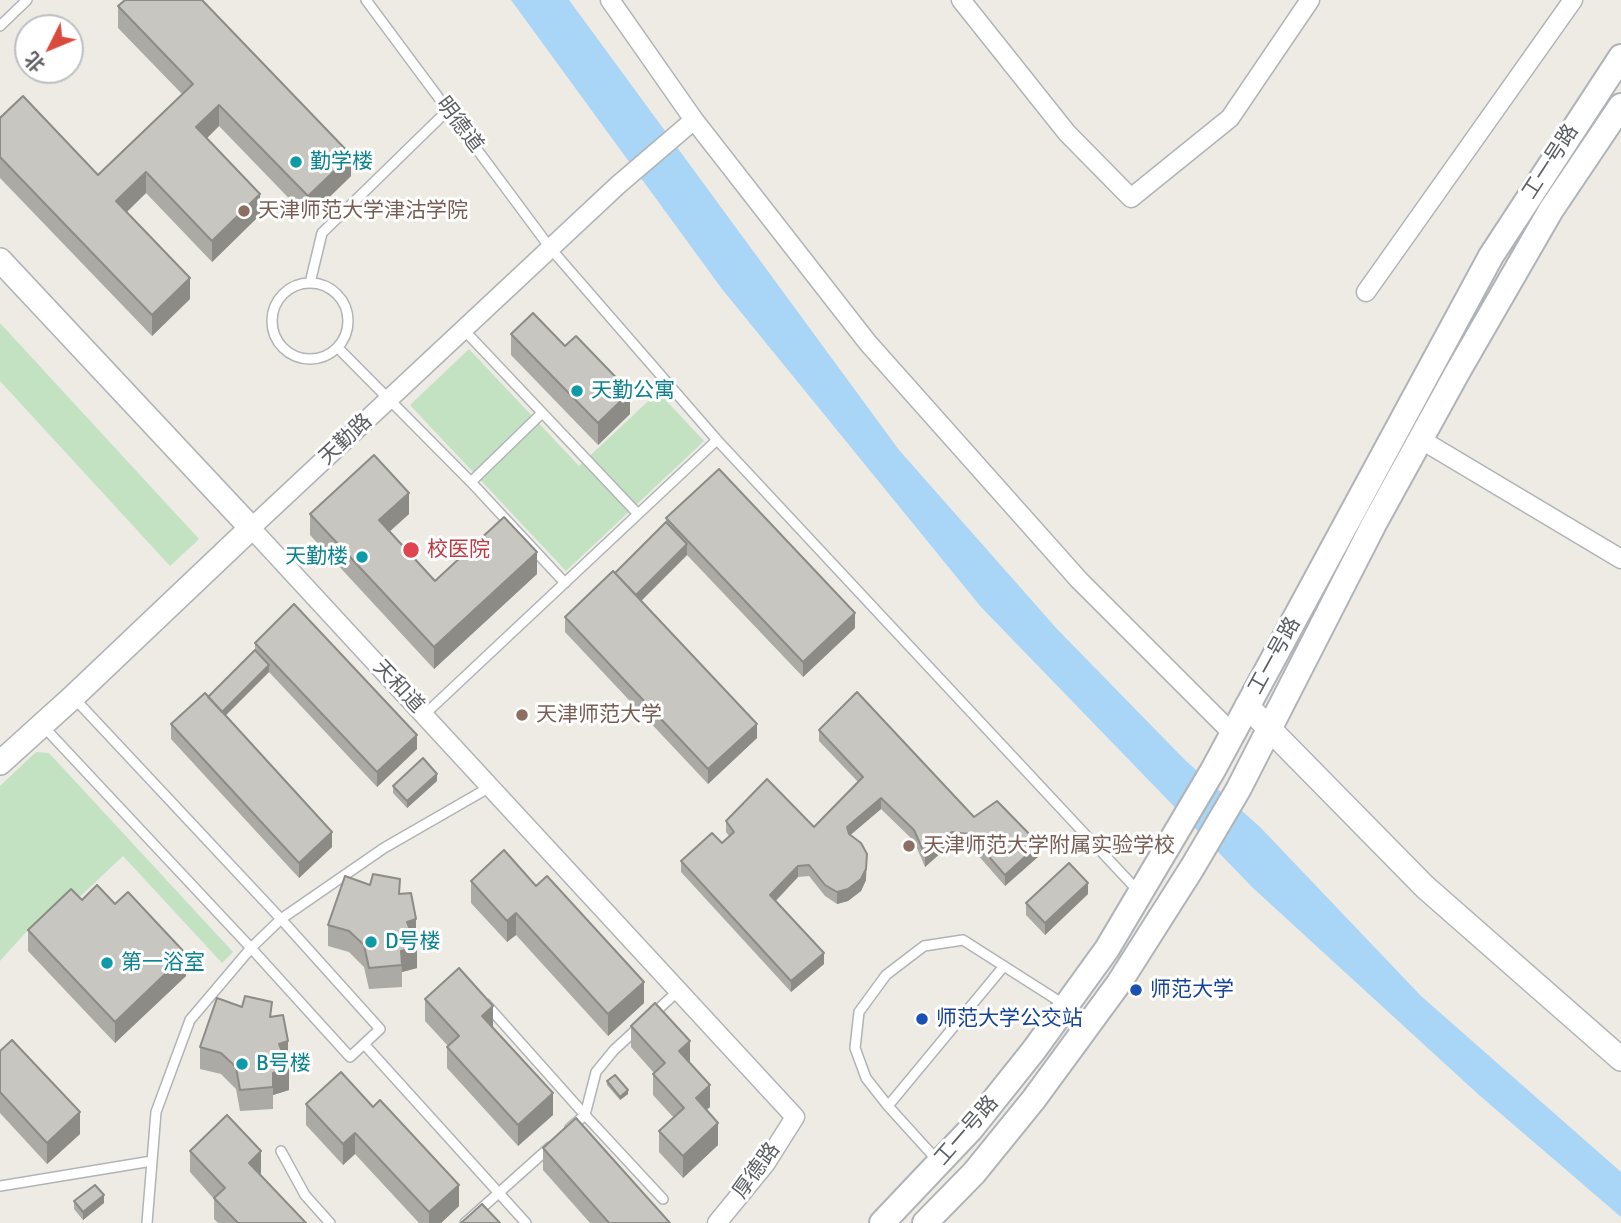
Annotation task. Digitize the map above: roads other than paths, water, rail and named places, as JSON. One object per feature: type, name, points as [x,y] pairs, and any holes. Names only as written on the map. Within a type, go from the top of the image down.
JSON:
[{"type":"main road","name":"工一号路","points":[[881,1223],[940,1163],[1004,1089],[1107,949],[1213,770],[1491,256],[1621,57]]},
{"type":"main road","name":"工一号路","points":[[925,1223],[974,1173],[1042,1088],[1119,983],[1192,868],[1238,790],[1420,439],[1544,221],[1621,106]]},
{"type":"street","points":[[610,0],[694,120],[868,343],[1079,580],[1232,733]]},
{"type":"street","points":[[961,0],[1067,133],[1131,198],[1230,118],[1310,0]]},
{"type":"street","points":[[1366,292],[1573,0]]},
{"type":"street","name":"天勤路","points":[[0,763],[618,185],[694,120]]},
{"type":"street","name":"天和道","points":[[0,260],[794,1117]]},
{"type":"street","points":[[1420,439],[1621,559]]},
{"type":"street","points":[[1247,706],[1425,887],[1621,1059]]},
{"type":"street","name":"厚德路","points":[[717,1223],[766,1163],[794,1117]]},
{"type":"lane","points":[[0,26],[27,0]]},
{"type":"lane","name":"明德道","points":[[366,0],[551,249],[717,440],[1140,893]]},
{"type":"lane","points":[[310,283],[322,233],[448,110]]},
{"type":"lane","points":[[310,283],[320,284],[337,294],[347,311],[347,331],[338,348],[320,358],[301,358],[284,348],[274,331],[272,321],[277,302],[291,288],[310,283]]},
{"type":"lane","points":[[464,330],[638,514]]},
{"type":"lane","points":[[338,348],[471,482],[565,583]]},
{"type":"lane","points":[[471,482],[542,412]]},
{"type":"lane","points":[[424,715],[717,440]]},
{"type":"lane","points":[[41,725],[350,1057],[380,1030],[281,919],[73,697]]},
{"type":"lane","points":[[147,1223],[156,1112],[190,1020],[251,948],[281,919],[384,848],[490,787]]},
{"type":"lane","points":[[940,1163],[888,1107],[866,1078],[855,1048],[859,1013],[886,975],[924,946],[964,940],[1066,1006]]},
{"type":"lane","points":[[888,1107],[1004,966]]},
{"type":"lane","points":[[566,1132],[585,1115],[596,1072],[614,1050],[678,991]]},
{"type":"lane","points":[[478,994],[663,1199]]},
{"type":"lane","points":[[364,1044],[526,1223]]},
{"type":"lane","points":[[465,1223],[556,1141]]},
{"type":"lane","points":[[281,1151],[305,1195],[330,1223]]},
{"type":"lane","points":[[0,1186],[152,1161]]},
{"type":"water","points":[[511,0],[569,0],[899,450],[1057,629],[1185,760],[1260,827],[1421,996],[1621,1172],[1621,1217],[1479,1095],[1253,888],[981,607],[722,289]]},
{"type":"place","name":"勤学楼","points":[[296,162]]},
{"type":"place","name":"天津师范大学津沽学院","points":[[244,211]]},
{"type":"place","name":"天勤公寓","points":[[577,391]]},
{"type":"place","name":"校医院","points":[[411,550]]},
{"type":"place","name":"天勤楼","points":[[362,557]]},
{"type":"place","name":"天津师范大学","points":[[522,715]]},
{"type":"place","name":"天津师范大学附属实验学校","points":[[909,846]]},
{"type":"place","name":"D号楼","points":[[371,942]]},
{"type":"place","name":"第一浴室","points":[[107,963]]},
{"type":"place","name":"师范大学","points":[[1136,990]]},
{"type":"place","name":"师范大学公交站","points":[[922,1019]]},
{"type":"place","name":"B号楼","points":[[242,1064]]}]
